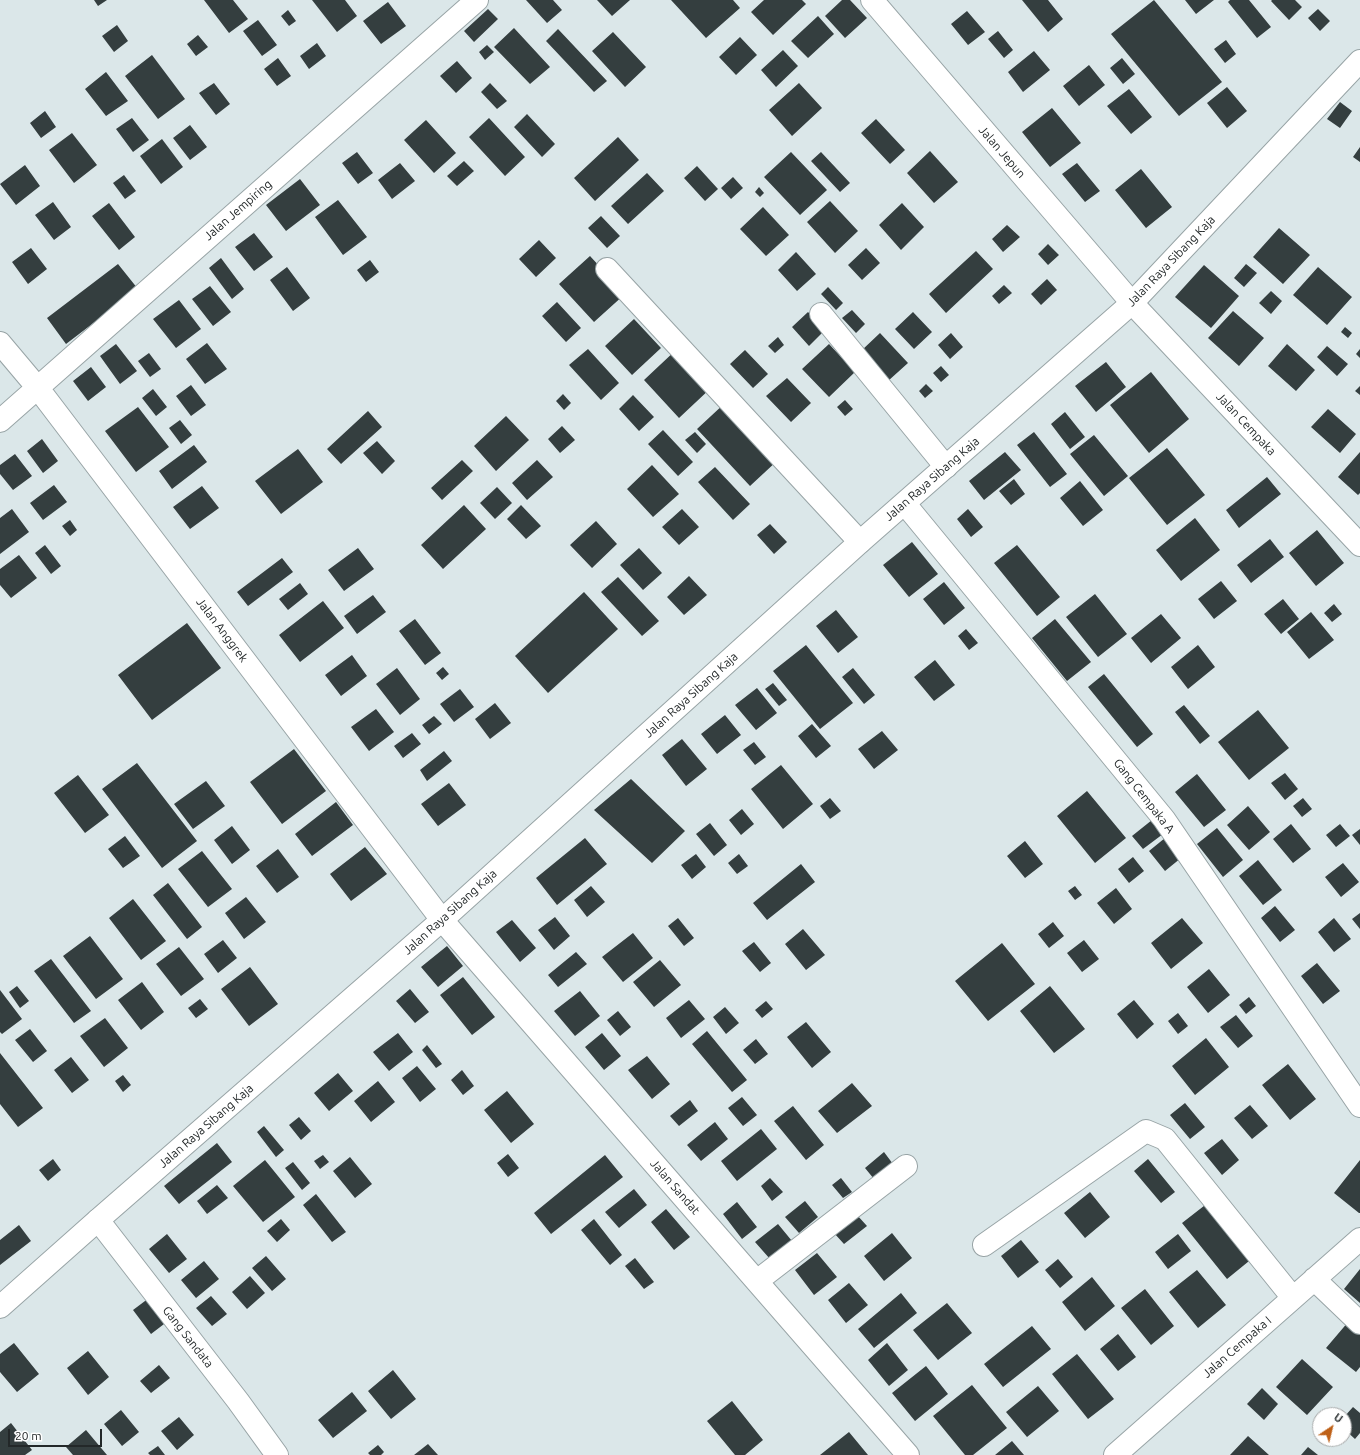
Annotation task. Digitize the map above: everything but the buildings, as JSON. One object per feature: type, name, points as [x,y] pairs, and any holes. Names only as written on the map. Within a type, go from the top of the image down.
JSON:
[{"type":"street","name":"Jalan Jempiring","points":[[0,421],[477,0]]},
{"type":"street","name":"Jalan Jepun","points":[[872,0],[1132,303]]},
{"type":"street","name":"Jalan Raya Sibang Kaja","points":[[0,1307],[442,920],[860,542],[1132,303],[1360,61]]},
{"type":"street","points":[[607,269],[860,542]]},
{"type":"street","name":"Jalan Cempaka","points":[[1132,303],[1360,545]]},
{"type":"street","points":[[821,314],[946,467]]},
{"type":"street","name":"Jalan Anggrek","points":[[0,343],[37,387],[442,920]]},
{"type":"street","name":"Gang Cempaka A","points":[[905,504],[1164,819],[1360,1106]]},
{"type":"street","name":"Jalan Sandat","points":[[442,920],[908,1455]]},
{"type":"street","points":[[984,1245],[1146,1131],[1165,1139],[1293,1298]]},
{"type":"street","points":[[757,1281],[906,1166]]},
{"type":"street","name":"Gang Sandata","points":[[98,1220],[238,1401],[277,1455]]},
{"type":"street","name":"Jalan Cempaka I","points":[[1115,1455],[1360,1239]]},
{"type":"street","points":[[1314,1279],[1360,1324]]}]
